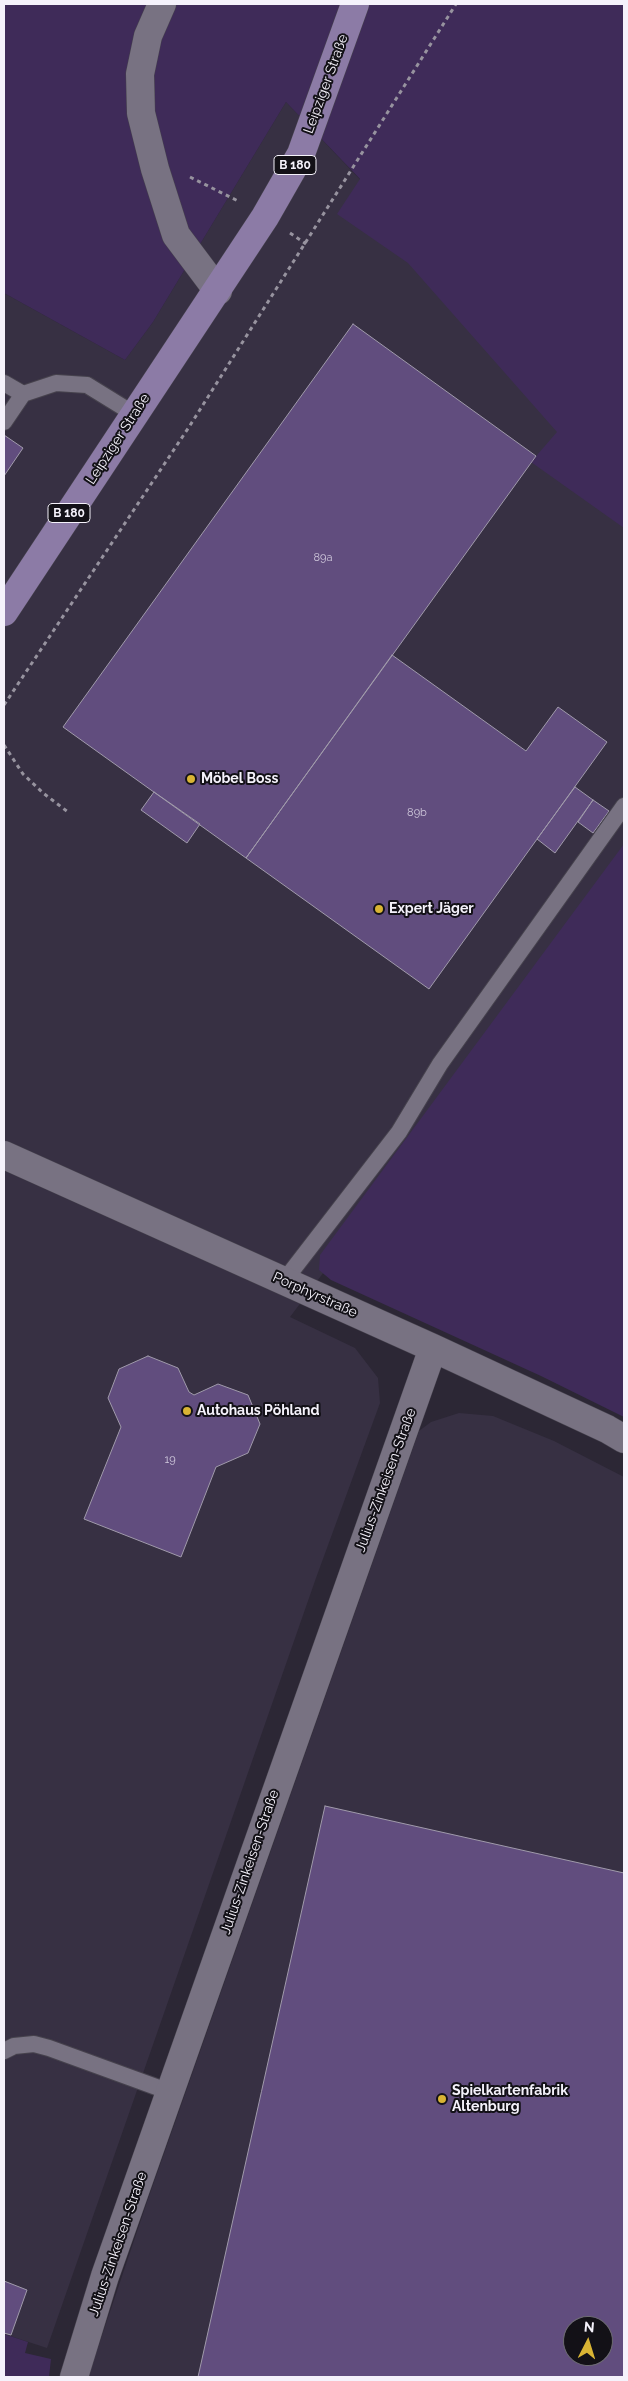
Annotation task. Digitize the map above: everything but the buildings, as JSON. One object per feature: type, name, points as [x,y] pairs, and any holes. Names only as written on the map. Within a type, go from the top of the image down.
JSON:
[{"type":"main road","name":"Leipziger Straße","points":[[4,612],[134,414],[218,291],[265,217],[301,154],[356,4]]},
{"type":"street","points":[[162,4],[148,36],[140,74],[141,113],[155,169],[176,235],[218,291]]},
{"type":"street","name":"Porphyrstraße","points":[[4,1155],[434,1348],[607,1429],[624,1440]]},
{"type":"street","name":"Julius-Zinkeisen-Straße","points":[[74,2377],[106,2276],[170,2092],[434,1348]]},
{"type":"lane","points":[[4,383],[23,394]]},
{"type":"lane","points":[[4,422],[23,394],[56,383],[87,384],[134,414]]},
{"type":"lane","points":[[284,1281],[398,1132],[440,1064],[624,806]]},
{"type":"lane","points":[[4,2051],[14,2046],[34,2044],[170,2092]]},
{"type":"path","points":[[4,705],[189,427],[456,4]]},
{"type":"path","points":[[155,169],[183,173],[265,217],[306,244]]},
{"type":"path","points":[[4,745],[23,774],[43,793],[68,812]]},
{"type":"shaded area","points":[[4,4],[624,4],[624,528],[531,462],[557,432],[408,263],[337,214],[360,179],[286,102],[153,322],[125,360],[4,293]]},
{"type":"shaded area","points":[[286,102],[624,456],[624,873],[290,1317],[355,1348],[378,1378],[380,1403],[316,1578],[47,2348],[4,2334],[4,293],[125,360],[153,322]]},
{"type":"shaded area","points":[[624,844],[624,1417],[541,1376],[331,1280],[319,1270],[320,1255]]},
{"type":"shaded area","points":[[459,1413],[493,1416],[554,1441],[624,1477],[624,2377],[88,2377],[148,2199],[419,1431],[431,1422]]},
{"type":"shaded area","points":[[4,2334],[28,2342],[25,2353],[51,2359],[49,2377],[4,2377]]},
{"type":"place","name":"Möbel Boss","points":[[191,779]]},
{"type":"place","name":"Expert Jäger","points":[[379,909]]},
{"type":"place","name":"Autohaus Pöhland","points":[[187,1411]]},
{"type":"place","name":"Spielkartenfabrik Altenburg","points":[[442,2099]]}]
